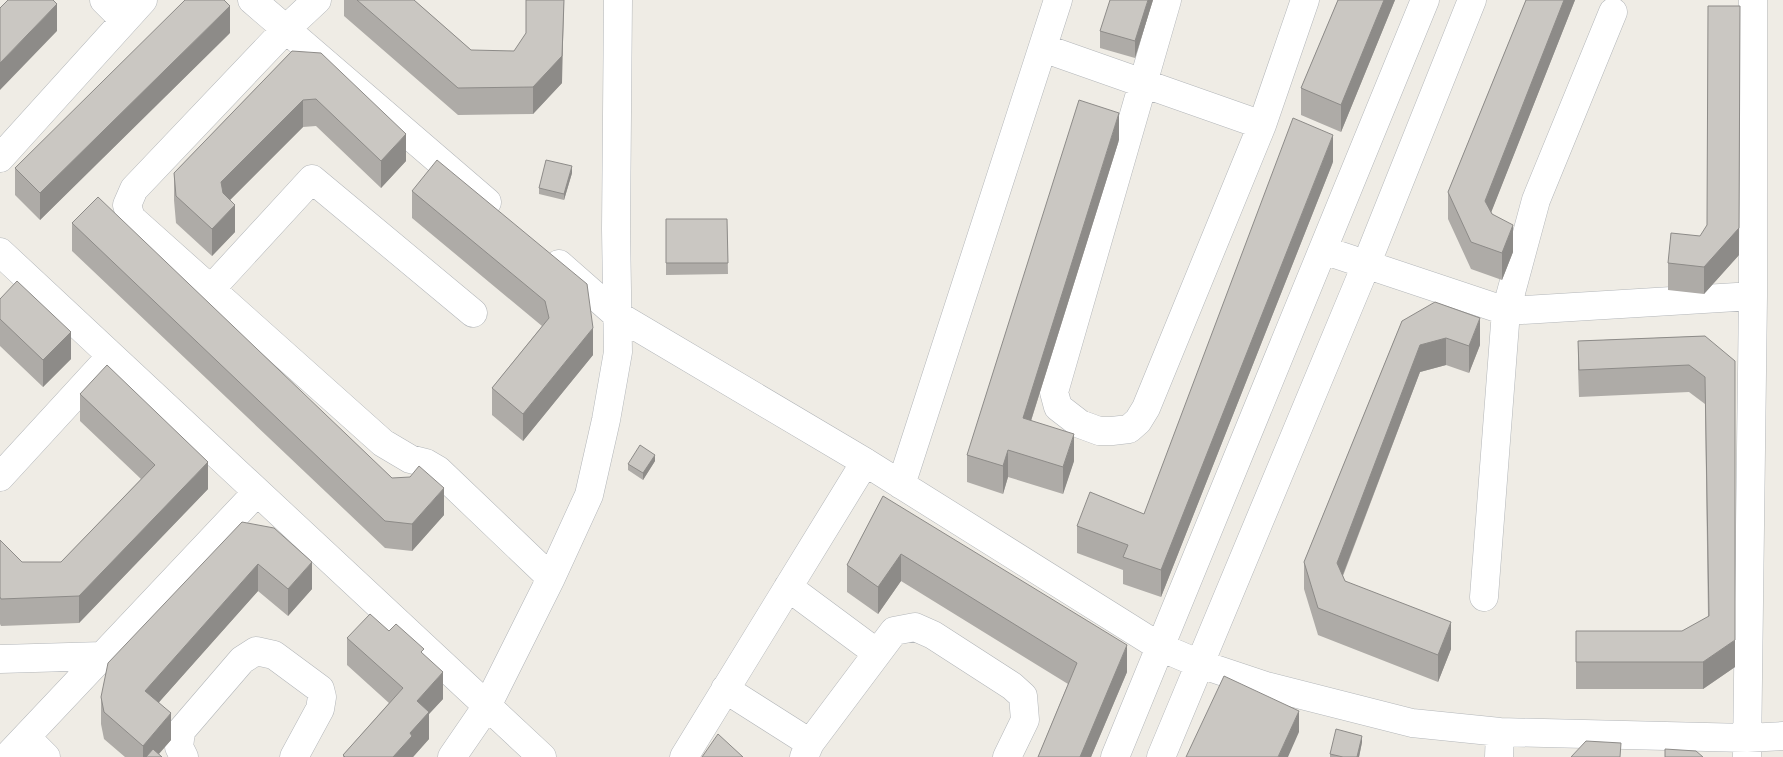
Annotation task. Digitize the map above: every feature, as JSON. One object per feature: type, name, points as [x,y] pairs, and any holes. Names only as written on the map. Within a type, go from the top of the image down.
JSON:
[{"type":"street","points":[[104,0],[124,20]]},
{"type":"street","points":[[0,158],[143,0]]},
{"type":"street","points":[[317,0],[286,29],[134,189],[127,205],[131,218],[383,443],[410,459],[426,463],[438,470],[551,578]]},
{"type":"street","points":[[452,757],[487,706],[551,578],[588,495],[606,420],[618,352],[616,219],[618,0]]},
{"type":"street","points":[[901,485],[1058,0]]},
{"type":"street","points":[[1168,0],[1054,392],[1058,407],[1080,424],[1099,431],[1129,429],[1138,421],[1146,408],[1262,125],[1305,0]]},
{"type":"street","points":[[1115,757],[1425,0]]},
{"type":"street","points":[[1161,757],[1366,265],[1472,0]]},
{"type":"street","points":[[1747,748],[1754,296],[1753,0]]},
{"type":"street","points":[[259,3],[286,29],[504,217]]},
{"type":"street","points":[[1484,597],[1506,311],[1536,200],[1612,12]]},
{"type":"street","points":[[1043,48],[1262,125]]},
{"type":"street","points":[[210,290],[312,179],[473,313]]},
{"type":"street","points":[[542,250],[617,315],[865,462],[1160,647],[1200,664],[1266,686],[1500,744],[1747,748],[1783,736]]},
{"type":"street","points":[[1323,250],[1506,311],[1754,296]]},
{"type":"street","points":[[0,252],[542,757]]},
{"type":"street","points":[[0,477],[111,356]]},
{"type":"street","points":[[684,757],[865,462]]},
{"type":"street","points":[[7,757],[257,492]]},
{"type":"street","points":[[788,587],[877,653]]},
{"type":"street","points":[[725,689],[807,750],[894,631],[915,628],[933,635],[1012,686],[1023,696],[1025,720],[1007,757]]},
{"type":"street","points":[[184,757],[179,747],[181,731],[242,660],[256,651],[274,655],[320,690],[322,697],[320,709],[294,757]]},
{"type":"street","points":[[0,660],[103,656]]},
{"type":"street","points":[[26,737],[46,757]]},
{"type":"building","points":[[8,0],[53,0],[57,4],[0,63],[0,8]]},
{"type":"building","points":[[185,0],[224,0],[230,6],[40,193],[15,168]]},
{"type":"building","points":[[357,0],[414,0],[471,50],[514,51],[526,33],[526,0],[564,0],[562,56],[533,87],[458,88]]},
{"type":"building","points":[[1110,0],[1148,0],[1135,41],[1100,31]]},
{"type":"building","points":[[1338,0],[1384,0],[1341,105],[1301,88]]},
{"type":"building","points":[[1526,0],[1564,0],[1485,201],[1492,214],[1513,225],[1502,253],[1471,242],[1448,192]]},
{"type":"building","points":[[1708,6],[1740,6],[1739,228],[1704,267],[1668,263],[1671,233],[1700,236],[1707,225]]},
{"type":"building","points":[[292,51],[321,53],[406,134],[381,161],[316,99],[303,100],[221,182],[223,193],[235,205],[212,229],[176,196],[174,173]]},
{"type":"building","points":[[1079,100],[1119,113],[1023,418],[1074,434],[1063,467],[1008,450],[1003,466],[967,455]]},
{"type":"building","points":[[1293,118],[1333,135],[1161,570],[1123,557],[1128,545],[1077,526],[1090,492],[1144,514]]},
{"type":"building","points":[[437,160],[587,284],[593,328],[523,414],[492,388],[549,318],[545,301],[412,191]]},
{"type":"building","points":[[546,160],[572,166],[564,194],[539,188]]},
{"type":"building","points":[[98,197],[392,478],[410,477],[419,466],[444,488],[412,524],[385,521],[72,223]]},
{"type":"building","points":[[666,219],[727,219],[728,263],[666,263]]},
{"type":"building","points":[[17,281],[71,332],[43,360],[0,319],[0,299]]},
{"type":"building","points":[[1435,302],[1480,318],[1469,346],[1446,338],[1420,345],[1337,563],[1345,581],[1451,622],[1438,655],[1318,608],[1304,562],[1402,321]]},
{"type":"building","points":[[1705,336],[1735,361],[1735,640],[1703,662],[1576,662],[1576,631],[1682,631],[1709,616],[1705,377],[1689,365],[1579,370],[1578,341]]},
{"type":"building","points":[[107,365],[208,462],[79,596],[1,599],[0,540],[22,562],[61,562],[155,465],[80,394]]},
{"type":"building","points":[[640,445],[655,455],[643,473],[628,464]]},
{"type":"building","points":[[883,496],[1127,645],[1080,757],[1038,757],[1077,663],[901,554],[878,587],[847,565]]},
{"type":"building","points":[[242,522],[274,528],[312,562],[288,589],[258,564],[145,691],[171,713],[143,746],[104,712],[101,697],[108,663]]},
{"type":"building","points":[[370,614],[389,631],[396,624],[424,649],[421,652],[443,672],[417,701],[429,712],[410,733],[412,736],[393,757],[345,757],[343,755],[403,688],[347,638]]},
{"type":"building","points":[[1224,676],[1299,711],[1278,757],[1186,757]]},
{"type":"building","points":[[1336,729],[1362,736],[1357,757],[1343,757],[1330,754]]},
{"type":"building","points":[[718,734],[743,757],[702,757]]},
{"type":"building","points":[[1586,741],[1621,743],[1620,757],[1571,757]]},
{"type":"building","points":[[153,749],[162,757],[146,757]]},
{"type":"building","points":[[1665,749],[1696,751],[1703,757],[1665,757]]}]
